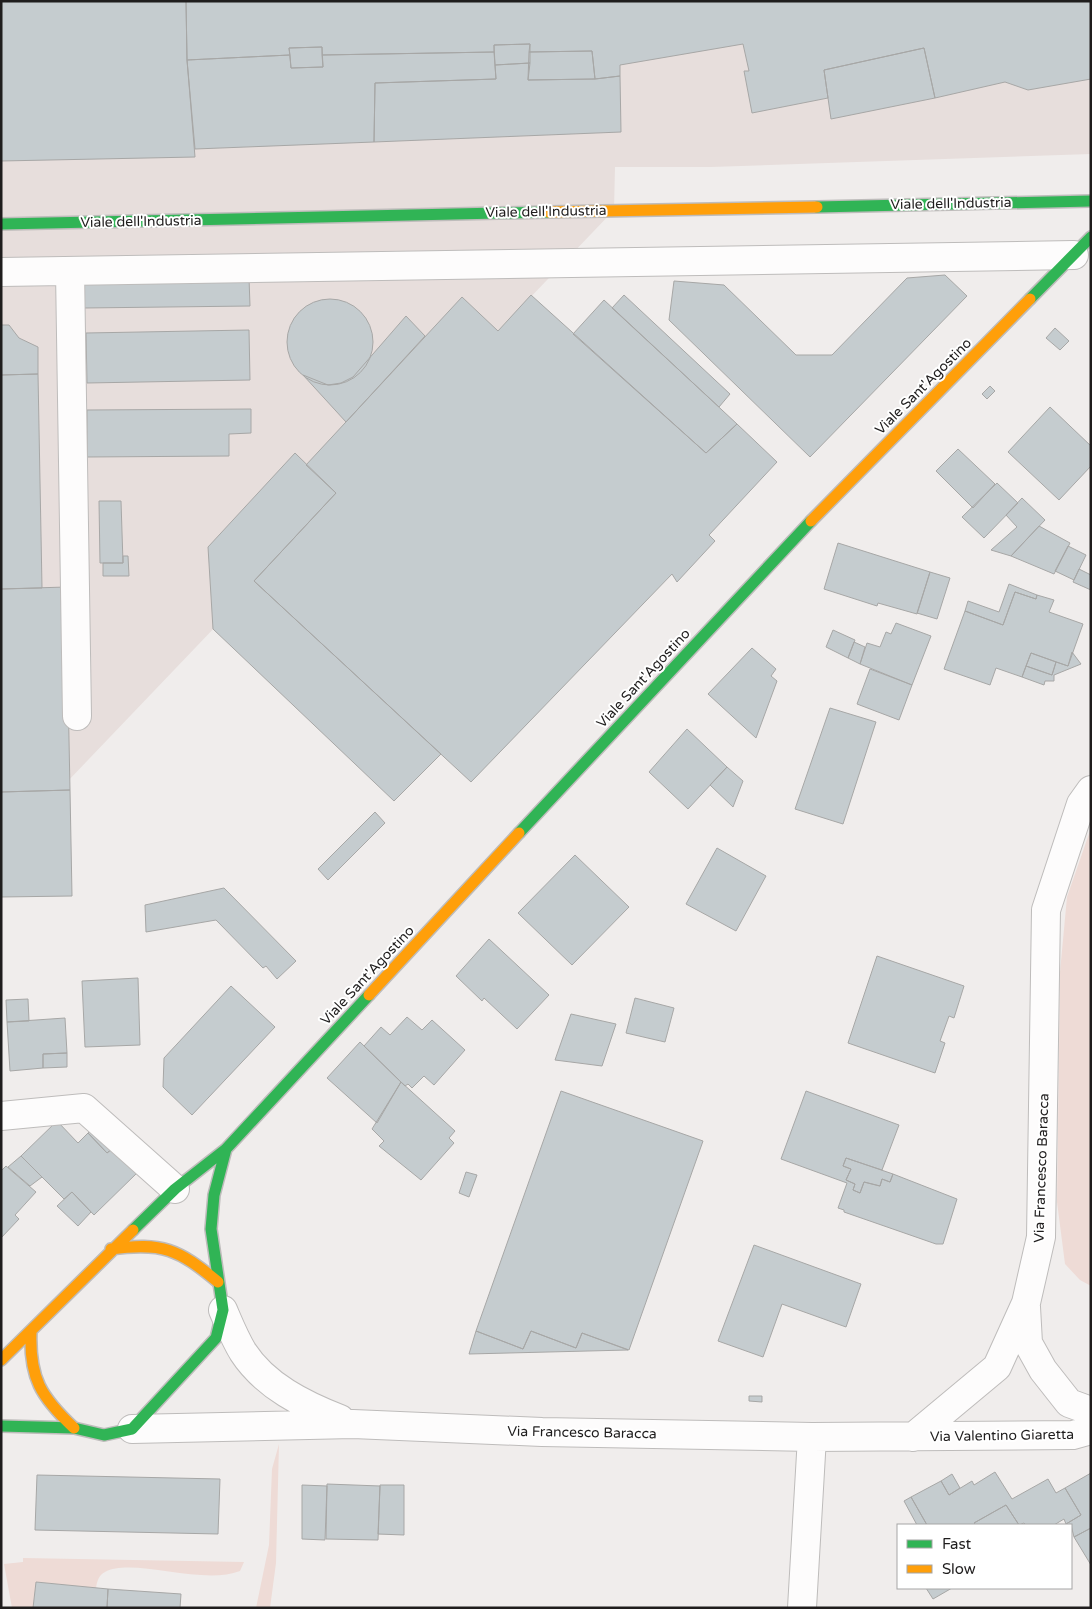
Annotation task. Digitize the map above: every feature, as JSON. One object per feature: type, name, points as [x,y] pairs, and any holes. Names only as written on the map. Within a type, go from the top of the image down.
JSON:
[{"type":"main road","name":"Viale dell'Industria","points":[[1,224],[1091,201]]},
{"type":"main road","name":"Viale Sant'Agostino","points":[[1,1360],[111,1249],[175,1189],[226,1149],[787,545],[1082,246]]},
{"type":"main road","name":"Viale Sant'Agostino","points":[[132,1429],[216,1338],[223,1310],[211,1228],[214,1195],[226,1149]]},
{"type":"main road","points":[[111,1249],[140,1244],[164,1246],[193,1262],[218,1282]]},
{"type":"main road","points":[[31,1331],[29,1356],[40,1390],[54,1409],[74,1428]]},
{"type":"main road","points":[[1,1426],[74,1428],[104,1434],[132,1429]]},
{"type":"street","points":[[1,272],[1082,246]]},
{"type":"street","points":[[70,271],[77,716]]},
{"type":"street","name":"Via Francesco Baracca","points":[[132,1429],[353,1424],[542,1432],[913,1437],[997,1367],[1026,1303],[1041,1237],[1046,910],[1082,804],[1091,790]]},
{"type":"street","points":[[1,1116],[84,1108],[175,1189]]},
{"type":"street","points":[[1026,1303],[1028,1343],[1043,1370],[1069,1403],[1091,1411]]},
{"type":"street","name":"Via Francesco Baracca","points":[[223,1310],[244,1353],[270,1381],[305,1406],[353,1424]]},
{"type":"street","name":"Via Valentino Giaretta","points":[[913,1437],[1073,1436],[1091,1430]]},
{"type":"street","points":[[802,1608],[812,1437]]},
{"type":"shaded area","points":[[1,1],[1091,1],[1091,154],[711,167],[615,167],[614,210],[1,851]]},
{"type":"shaded area","points":[[1091,828],[1091,1286],[1080,1280],[1065,1264],[1057,1202],[1060,972],[1067,897]]},
{"type":"shaded area","points":[[279,1444],[276,1563],[270,1608],[256,1608],[269,1545],[272,1469]]},
{"type":"shaded area","points":[[23,1558],[244,1562],[240,1571],[224,1575],[117,1568],[101,1575],[96,1588],[36,1582],[33,1608],[12,1608],[4,1564],[23,1562]]},
{"type":"building","points":[[1,1],[186,1],[187,60],[195,157],[1,161]]},
{"type":"building","points":[[186,1],[1091,1],[1091,79],[1028,90],[1005,82],[935,98],[924,48],[824,70],[828,98],[752,113],[744,71],[749,71],[743,44],[620,65],[620,76],[595,79],[592,51],[529,52],[530,44],[494,45],[494,52],[322,55],[322,47],[289,48],[290,55],[187,60]]},
{"type":"building","points":[[530,44],[530,63],[495,65],[494,45]]},
{"type":"building","points":[[322,47],[323,67],[291,68],[289,48]]},
{"type":"building","points":[[924,48],[935,98],[831,119],[824,70]]},
{"type":"building","points":[[592,51],[595,79],[528,80],[529,52]]},
{"type":"building","points":[[494,52],[496,79],[375,83],[374,142],[195,149],[187,60],[290,55],[291,68],[323,67],[322,55]]},
{"type":"building","points":[[530,63],[528,80],[595,79],[620,76],[621,132],[374,142],[375,83],[496,79],[495,65]]},
{"type":"building","points":[[945,275],[967,296],[810,457],[669,320],[674,281],[724,285],[796,355],[832,355],[907,278]]},
{"type":"building","points":[[249,278],[250,306],[84,308],[83,281]]},
{"type":"building","points":[[531,295],[706,453],[737,424],[777,462],[709,535],[715,541],[677,582],[672,574],[471,782],[254,581],[336,493],[306,465],[462,297],[498,331]]},
{"type":"building","points":[[624,295],[730,394],[719,407],[612,308]]},
{"type":"building","points":[[330,299],[346,303],[360,312],[369,326],[373,342],[369,358],[360,372],[346,381],[330,385],[314,381],[300,372],[291,358],[287,342],[291,326],[300,312],[314,303]]},
{"type":"building","points":[[604,300],[737,424],[706,453],[573,334]]},
{"type":"building","points":[[406,316],[425,336],[346,422],[303,375],[328,385],[341,383],[353,377]]},
{"type":"building","points":[[1,325],[9,325],[19,338],[38,347],[38,374],[1,375]]},
{"type":"building","points":[[1055,328],[1069,341],[1060,350],[1046,338]]},
{"type":"building","points":[[249,330],[250,380],[87,383],[86,333]]},
{"type":"building","points":[[38,374],[42,588],[1,589],[1,375]]},
{"type":"building","points":[[990,386],[995,391],[987,399],[982,394]]},
{"type":"building","points":[[1050,407],[1091,446],[1091,466],[1059,500],[1008,452]]},
{"type":"building","points":[[251,409],[251,433],[229,434],[229,456],[87,457],[87,410]]},
{"type":"building","points":[[958,449],[995,484],[973,508],[936,471]]},
{"type":"building","points":[[295,453],[336,493],[254,581],[441,754],[394,801],[213,629],[208,547]]},
{"type":"building","points":[[997,483],[1018,503],[984,538],[962,517]]},
{"type":"building","points":[[1022,498],[1045,520],[1011,556],[991,550],[1017,527],[1006,515]]},
{"type":"building","points":[[99,501],[121,501],[123,563],[100,563]]},
{"type":"building","points":[[1039,526],[1070,543],[1054,574],[1011,556]]},
{"type":"building","points":[[838,543],[930,572],[917,614],[878,603],[877,606],[824,589]]},
{"type":"building","points":[[1068,546],[1086,555],[1074,580],[1055,571]]},
{"type":"building","points":[[123,556],[128,556],[129,576],[103,576],[103,563],[123,563]]},
{"type":"building","points":[[1079,569],[1091,575],[1091,590],[1073,582]]},
{"type":"building","points":[[930,572],[950,578],[937,619],[917,613]]},
{"type":"building","points":[[1009,584],[1037,595],[1036,599],[1015,592],[1003,625],[965,611],[968,601],[999,612]]},
{"type":"building","points":[[66,587],[70,790],[1,792],[1,589]]},
{"type":"building","points":[[1015,592],[1036,599],[1037,595],[1054,600],[1049,612],[1083,624],[1068,666],[1031,653],[1022,677],[996,668],[990,685],[944,669],[965,611],[1003,625]]},
{"type":"building","points":[[896,623],[931,636],[912,685],[860,664],[867,643],[880,647],[886,632],[891,634]]},
{"type":"building","points":[[833,630],[855,640],[848,658],[826,647]]},
{"type":"building","points":[[854,642],[865,647],[860,664],[848,658]]},
{"type":"building","points":[[752,648],[776,669],[771,676],[777,681],[756,738],[708,694]]},
{"type":"building","points":[[1072,652],[1081,664],[1054,675],[1054,681],[1045,681],[1044,685],[1022,677],[1026,666],[1052,675],[1056,662],[1068,666]]},
{"type":"building","points":[[1031,653],[1056,662],[1052,675],[1026,666]]},
{"type":"building","points":[[870,669],[912,685],[899,720],[857,704]]},
{"type":"building","points":[[830,708],[876,722],[843,824],[795,809]]},
{"type":"building","points":[[687,729],[727,767],[688,809],[649,772]]},
{"type":"building","points":[[727,767],[743,781],[733,807],[710,785]]},
{"type":"building","points":[[70,790],[72,896],[1,897],[1,792]]},
{"type":"building","points":[[375,812],[385,823],[328,880],[318,869]]},
{"type":"building","points":[[717,848],[766,876],[736,931],[686,904]]},
{"type":"building","points":[[575,855],[629,907],[572,965],[518,913]]},
{"type":"building","points":[[224,888],[296,961],[277,979],[266,966],[263,968],[216,920],[146,932],[145,905]]},
{"type":"building","points":[[489,939],[549,995],[517,1029],[484,998],[482,1001],[456,976]]},
{"type":"building","points":[[877,956],[964,986],[954,1018],[949,1016],[940,1041],[945,1043],[935,1073],[848,1043]]},
{"type":"building","points":[[138,978],[140,1045],[85,1047],[82,981]]},
{"type":"building","points":[[231,986],[275,1027],[192,1115],[163,1087],[164,1058]]},
{"type":"building","points":[[635,998],[674,1008],[665,1042],[626,1033]]},
{"type":"building","points":[[28,999],[29,1021],[7,1022],[6,1000]]},
{"type":"building","points":[[571,1014],[616,1024],[602,1066],[555,1060]]},
{"type":"building","points":[[407,1017],[422,1030],[432,1020],[465,1050],[434,1085],[424,1076],[412,1088],[408,1084],[405,1086],[364,1046],[381,1027],[390,1035]]},
{"type":"building","points":[[65,1018],[67,1053],[43,1054],[43,1068],[10,1071],[7,1022]]},
{"type":"building","points":[[360,1042],[401,1082],[377,1123],[327,1078]]},
{"type":"building","points":[[67,1053],[67,1067],[43,1068],[43,1054]]},
{"type":"building","points":[[401,1082],[455,1131],[449,1138],[454,1143],[421,1180],[379,1146],[384,1141],[372,1129]]},
{"type":"building","points":[[561,1091],[703,1141],[629,1350],[582,1333],[576,1348],[531,1331],[523,1349],[476,1331]]},
{"type":"building","points":[[806,1091],[899,1125],[882,1170],[846,1158],[843,1166],[851,1169],[846,1180],[855,1184],[853,1190],[860,1193],[864,1182],[880,1186],[882,1179],[890,1182],[893,1174],[957,1199],[943,1244],[936,1244],[844,1212],[844,1210],[838,1208],[847,1183],[781,1159]]},
{"type":"building","points":[[57,1121],[78,1143],[88,1133],[107,1153],[113,1148],[138,1172],[94,1215],[72,1192],[64,1199],[21,1156]]},
{"type":"building","points":[[94,1128],[113,1148],[107,1153],[88,1133]]},
{"type":"building","points":[[21,1156],[42,1177],[30,1186],[8,1167]]},
{"type":"building","points":[[846,1158],[893,1174],[890,1182],[882,1179],[880,1186],[864,1182],[860,1193],[853,1190],[855,1184],[846,1180],[851,1169],[843,1166]]},
{"type":"building","points":[[6,1166],[36,1192],[15,1215],[19,1219],[1,1238],[1,1171]]},
{"type":"building","points":[[466,1172],[477,1175],[469,1197],[459,1193]]},
{"type":"building","points":[[72,1192],[91,1212],[78,1226],[57,1206]]},
{"type":"building","points":[[754,1245],[861,1284],[846,1327],[782,1304],[763,1357],[718,1341]]},
{"type":"building","points":[[476,1331],[523,1349],[531,1331],[576,1348],[582,1333],[628,1350],[469,1354]]},
{"type":"building","points":[[749,1396],[762,1396],[762,1402],[749,1401]]},
{"type":"building","points":[[995,1472],[1012,1499],[1048,1479],[1056,1493],[1065,1488],[1081,1515],[1066,1524],[1064,1519],[1056,1524],[1018,1524],[1006,1505],[975,1524],[926,1524],[911,1497],[941,1481],[949,1495],[972,1481],[974,1485]]},
{"type":"building","points":[[1091,1473],[1091,1528],[1074,1537],[1072,1524],[1066,1524],[1081,1515],[1065,1488]]},
{"type":"building","points":[[952,1474],[960,1488],[949,1495],[941,1481]]},
{"type":"building","points":[[37,1475],[220,1479],[218,1534],[35,1530]]},
{"type":"building","points":[[327,1484],[380,1486],[378,1540],[326,1539]]},
{"type":"building","points":[[302,1485],[327,1486],[325,1540],[302,1539]]},
{"type":"building","points":[[380,1485],[404,1485],[404,1535],[378,1534]]},
{"type":"building","points":[[911,1497],[926,1524],[916,1524],[904,1501]]},
{"type":"building","points":[[1006,1505],[1018,1524],[975,1524]]},
{"type":"building","points":[[1091,1528],[1091,1565],[1074,1537]]},
{"type":"building","points":[[36,1582],[108,1589],[107,1608],[33,1608]]},
{"type":"building","points":[[108,1589],[181,1594],[180,1608],[107,1608]]},
{"type":"building","points":[[927,1589],[950,1589],[933,1599]]},
{"type":"traffic: fast","points":[[817,207],[1091,201]]},
{"type":"traffic: fast","points":[[1,224],[549,212]]},
{"type":"traffic: fast","points":[[1030,299],[1091,237]]},
{"type":"traffic: fast","points":[[519,833],[811,521]]},
{"type":"traffic: fast","points":[[133,1230],[175,1189],[226,1149],[369,995]]},
{"type":"traffic: fast","points":[[1,1426],[74,1428],[104,1435],[132,1429],[216,1338],[223,1310],[211,1229],[214,1195],[226,1149]]},
{"type":"traffic: slow","points":[[549,212],[817,207]]},
{"type":"traffic: slow","points":[[811,521],[1030,299]]},
{"type":"traffic: slow","points":[[369,995],[519,833]]},
{"type":"traffic: slow","points":[[1,1360],[133,1230]]},
{"type":"traffic: slow","points":[[111,1249],[144,1247],[169,1250],[192,1262],[218,1282]]},
{"type":"traffic: slow","points":[[31,1331],[32,1362],[39,1385],[53,1406],[74,1428]]}]
